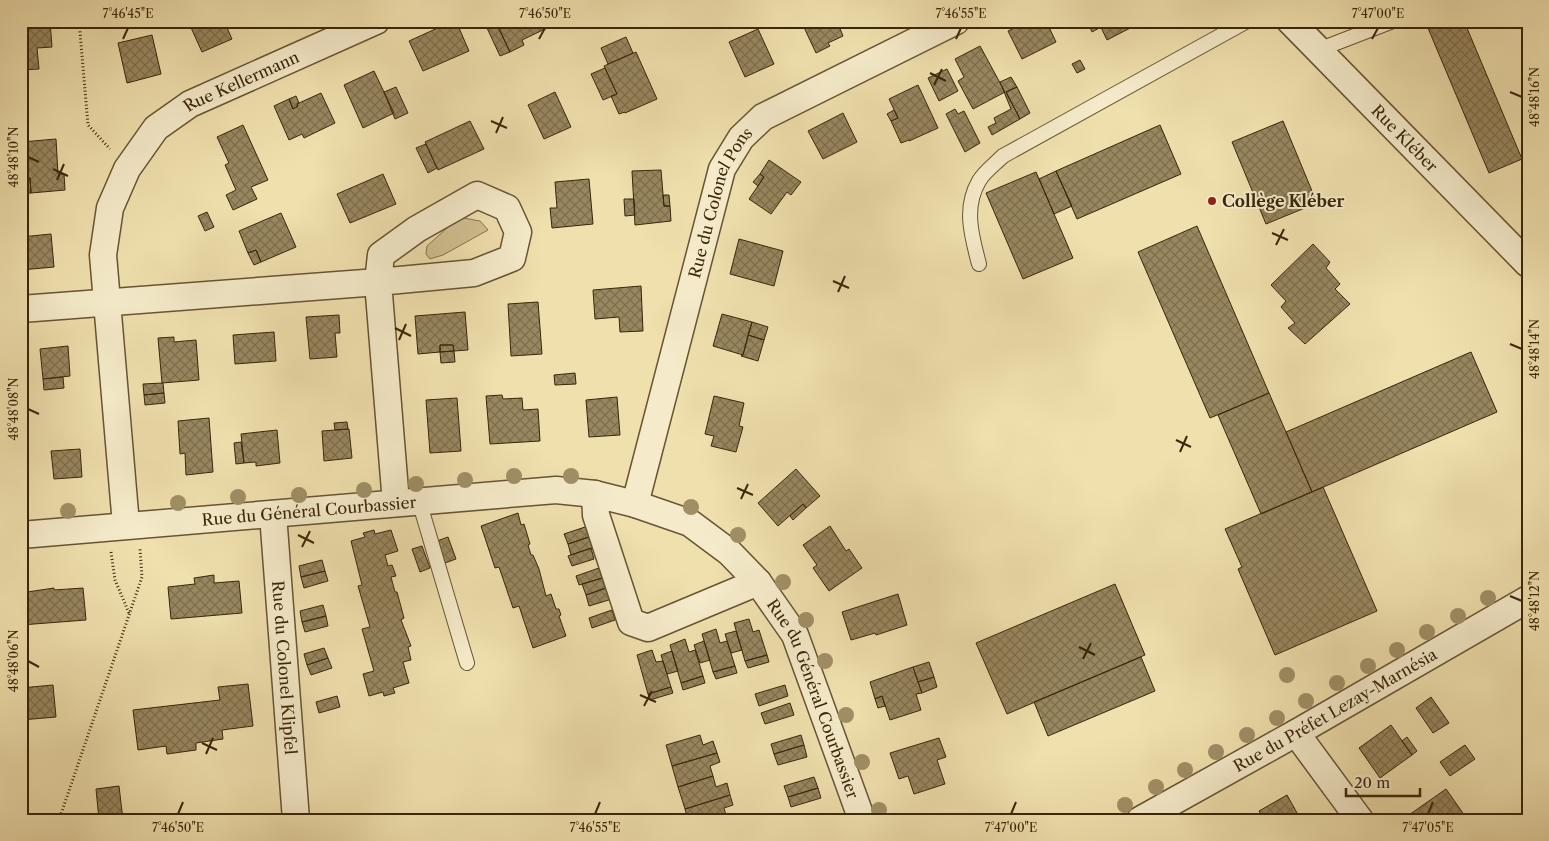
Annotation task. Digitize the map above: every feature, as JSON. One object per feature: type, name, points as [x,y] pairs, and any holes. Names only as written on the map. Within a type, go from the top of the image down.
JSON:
[{"type":"street","name":"Rue Kellermann","points":[[125,536],[102,255],[110,208],[127,169],[156,128],[190,104],[376,21]]},
{"type":"street","name":"Rue du Colonel Pons","points":[[635,504],[722,169],[740,138],[763,117],[956,21]]},
{"type":"street","name":"Rue Kléber","points":[[1290,21],[1525,255]]},
{"type":"street","points":[[21,309],[378,282],[474,273],[512,258],[518,232],[507,208],[477,195],[417,229],[381,255],[378,282],[407,502]]},
{"type":"street","name":"Rue du Général Courbassier","points":[[21,535],[125,536],[273,514],[556,490],[595,494],[635,504],[690,523],[729,552],[758,582],[795,634],[862,820]]},
{"type":"street","name":"Rue du Général Courbassier","points":[[595,494],[596,515],[631,622],[648,628],[758,582]]},
{"type":"street","name":"Rue du Colonel Klipfel","points":[[273,514],[296,820]]},
{"type":"street","name":"Rue du Préfet Lezay-Marnésia","points":[[1140,820],[1528,599]]},
{"type":"street","points":[[1296,732],[1360,820]]},
{"type":"lane","points":[[979,264],[971,231],[970,200],[979,180],[1003,156],[1247,21]]},
{"type":"lane","points":[[1318,50],[1393,21]]},
{"type":"lane","points":[[407,502],[467,663]]},
{"type":"path","points":[[79,21],[88,125],[127,169]]},
{"type":"path","points":[[125,536],[115,580],[129,613]]},
{"type":"path","points":[[59,820],[142,577],[125,536]]},
{"type":"path","points":[[21,814],[30,820]]},
{"type":"shaded area","points":[[459,217],[480,221],[488,230],[443,255],[430,259],[426,254],[427,246]]},
{"type":"building","points":[[21,21],[50,21],[52,47],[37,48],[39,69],[21,70]]},
{"type":"building","points":[[188,21],[224,21],[232,39],[202,52]]},
{"type":"building","points":[[456,21],[469,51],[423,71],[409,41]]},
{"type":"building","points":[[495,21],[544,21],[547,28],[522,40],[524,45],[510,52]]},
{"type":"building","points":[[801,21],[837,21],[843,36],[828,43],[830,46],[816,53]]},
{"type":"building","points":[[1029,21],[1046,21],[1056,42],[1022,59],[1008,31]]},
{"type":"building","points":[[1087,21],[1098,21],[1101,27],[1092,32]]},
{"type":"building","points":[[1098,21],[1134,21],[1136,25],[1107,40]]},
{"type":"building","points":[[1425,21],[1464,21],[1522,159],[1489,173]]},
{"type":"building","points":[[497,24],[510,52],[500,56],[487,28]]},
{"type":"building","points":[[758,29],[774,64],[745,77],[729,42]]},
{"type":"building","points":[[152,35],[161,74],[127,83],[118,43]]},
{"type":"building","points":[[626,37],[633,53],[608,64],[601,48]]},
{"type":"building","points":[[980,46],[1005,92],[973,109],[958,81],[964,77],[955,59]]},
{"type":"building","points":[[636,52],[657,99],[619,114],[611,96],[617,94],[604,66]]},
{"type":"building","points":[[1080,60],[1085,69],[1077,73],[1072,64]]},
{"type":"building","points":[[605,68],[617,94],[603,100],[591,74]]},
{"type":"building","points":[[947,69],[958,91],[939,101],[928,78]]},
{"type":"building","points":[[374,71],[394,113],[363,128],[344,85]]},
{"type":"building","points":[[1011,77],[1017,87],[1006,92],[1020,119],[992,135],[988,127],[996,123],[994,118],[1011,109],[1000,82]]},
{"type":"building","points":[[918,85],[938,128],[901,143],[891,121],[898,118],[889,99]]},
{"type":"building","points":[[396,87],[408,113],[395,119],[384,92]]},
{"type":"building","points":[[1017,87],[1030,113],[1020,119],[1006,92]]},
{"type":"building","points":[[555,92],[571,127],[544,139],[528,105]]},
{"type":"building","points":[[321,93],[335,123],[304,138],[302,134],[289,140],[274,106],[289,99],[293,109],[298,106],[297,104]]},
{"type":"building","points":[[296,96],[299,103],[293,109],[289,99]]},
{"type":"building","points":[[955,109],[958,114],[964,111],[980,143],[965,152],[946,114]]},
{"type":"building","points":[[894,110],[898,118],[891,121],[887,114]]},
{"type":"building","points":[[843,113],[857,142],[823,159],[808,131]]},
{"type":"building","points":[[470,121],[484,149],[438,170],[425,142]]},
{"type":"building","points":[[1283,121],[1317,203],[1266,224],[1232,142]]},
{"type":"building","points":[[243,125],[268,180],[251,187],[257,199],[233,210],[226,195],[236,190],[225,165],[229,163],[217,137]]},
{"type":"building","points":[[1160,125],[1181,174],[1077,219],[1056,171]]},
{"type":"building","points":[[56,139],[58,174],[64,174],[65,190],[31,193],[30,178],[24,179],[22,142]]},
{"type":"building","points":[[426,144],[437,168],[428,173],[416,148]]},
{"type":"building","points":[[769,160],[801,182],[791,195],[787,192],[771,214],[749,199],[764,177],[760,174]]},
{"type":"building","points":[[661,170],[664,206],[670,206],[671,221],[635,225],[632,171]]},
{"type":"building","points":[[1056,171],[1072,206],[1054,214],[1039,179]]},
{"type":"building","points":[[1036,172],[1073,258],[1023,279],[986,193]]},
{"type":"building","points":[[383,174],[396,204],[350,223],[337,194]]},
{"type":"building","points":[[760,174],[764,177],[758,186],[753,182]]},
{"type":"building","points":[[30,178],[31,193],[21,194],[21,179]]},
{"type":"building","points":[[589,179],[593,224],[552,228],[550,208],[557,208],[555,182]]},
{"type":"building","points":[[663,195],[669,195],[670,206],[664,206]]},
{"type":"building","points":[[624,199],[634,199],[635,215],[625,216]]},
{"type":"building","points":[[207,212],[214,227],[205,231],[198,216]]},
{"type":"building","points":[[281,213],[296,247],[261,262],[256,250],[248,253],[239,231]]},
{"type":"building","points":[[1197,226],[1269,393],[1210,418],[1138,252]]},
{"type":"building","points":[[51,234],[54,267],[21,270],[21,237]]},
{"type":"building","points":[[739,239],[783,251],[774,286],[730,274]]},
{"type":"building","points":[[1313,244],[1330,262],[1326,268],[1340,284],[1335,289],[1350,304],[1305,344],[1288,328],[1295,323],[1281,307],[1286,301],[1271,285]]},
{"type":"building","points":[[256,250],[261,262],[254,265],[248,253]]},
{"type":"building","points":[[641,286],[643,331],[620,332],[619,317],[595,319],[593,290]]},
{"type":"building","points":[[538,302],[542,354],[511,356],[508,304]]},
{"type":"building","points":[[465,312],[468,350],[454,351],[453,345],[440,345],[440,352],[418,354],[415,316]]},
{"type":"building","points":[[722,314],[752,322],[743,355],[713,346]]},
{"type":"building","points":[[339,315],[340,333],[335,333],[337,357],[310,359],[306,317]]},
{"type":"building","points":[[752,322],[768,327],[764,340],[748,335]]},
{"type":"building","points":[[274,332],[276,361],[235,364],[233,335]]},
{"type":"building","points":[[748,335],[764,340],[758,361],[741,356],[743,355]]},
{"type":"building","points":[[174,337],[174,342],[196,340],[199,380],[162,383],[158,338]]},
{"type":"building","points":[[440,345],[453,345],[454,351],[440,352]]},
{"type":"building","points":[[68,346],[70,376],[43,379],[40,349]]},
{"type":"building","points":[[454,351],[455,362],[441,363],[440,352]]},
{"type":"building","points":[[1471,352],[1497,412],[1312,492],[1286,432]]},
{"type":"building","points":[[575,373],[576,384],[555,385],[554,375]]},
{"type":"building","points":[[63,377],[64,388],[44,390],[43,379]]},
{"type":"building","points":[[163,383],[164,393],[144,395],[143,384]]},
{"type":"building","points":[[164,393],[165,403],[145,405],[144,395]]},
{"type":"building","points":[[1269,393],[1312,492],[1261,514],[1218,415]]},
{"type":"building","points":[[502,395],[503,399],[522,398],[523,410],[538,409],[540,441],[490,444],[486,396]]},
{"type":"building","points":[[714,396],[744,403],[739,426],[743,427],[736,452],[711,446],[714,436],[705,434]]},
{"type":"building","points":[[617,397],[620,435],[589,437],[586,400]]},
{"type":"building","points":[[457,398],[461,451],[430,453],[426,400]]},
{"type":"building","points":[[209,418],[213,472],[186,475],[185,453],[180,454],[178,421]]},
{"type":"building","points":[[347,422],[348,429],[335,430],[334,423]]},
{"type":"building","points":[[349,429],[352,458],[324,461],[322,431]]},
{"type":"building","points":[[277,430],[280,463],[256,466],[256,462],[244,463],[241,434]]},
{"type":"building","points":[[241,442],[244,463],[236,464],[234,443]]},
{"type":"building","points":[[80,449],[82,477],[54,479],[51,451]]},
{"type":"building","points":[[796,469],[820,496],[806,508],[803,504],[778,526],[758,503]]},
{"type":"building","points":[[1323,487],[1377,611],[1275,655],[1238,569],[1242,567],[1225,529]]},
{"type":"building","points":[[803,504],[806,508],[793,520],[790,516]]},
{"type":"building","points":[[518,513],[521,525],[524,524],[531,555],[533,555],[539,569],[546,596],[551,594],[556,609],[559,609],[561,615],[559,616],[566,636],[533,648],[519,606],[513,608],[499,567],[495,568],[481,526]]},
{"type":"building","points":[[588,526],[592,536],[568,544],[564,534]]},
{"type":"building","points":[[830,526],[846,551],[849,549],[862,568],[829,591],[813,568],[817,565],[803,545]]},
{"type":"building","points":[[374,530],[375,534],[391,530],[398,551],[385,555],[388,566],[392,565],[396,576],[391,577],[404,618],[401,620],[411,646],[408,647],[411,660],[403,662],[409,683],[393,688],[395,693],[384,696],[383,692],[369,696],[363,674],[374,671],[362,629],[370,627],[358,586],[362,585],[351,541],[365,537],[363,533]]},
{"type":"building","points":[[592,536],[595,547],[571,555],[568,544]]},
{"type":"building","points":[[448,537],[456,559],[445,563],[437,541]]},
{"type":"building","points":[[422,546],[430,568],[420,572],[412,549]]},
{"type":"building","points":[[591,548],[594,559],[572,566],[568,556]]},
{"type":"building","points":[[322,560],[325,571],[301,577],[299,566]]},
{"type":"building","points":[[599,568],[602,578],[579,585],[576,576]]},
{"type":"building","points":[[325,571],[328,581],[304,588],[301,577]]},
{"type":"building","points":[[214,575],[214,583],[239,581],[242,613],[171,619],[168,587],[195,584],[194,578]]},
{"type":"building","points":[[606,577],[609,587],[586,595],[582,584]]},
{"type":"building","points":[[1115,584],[1145,655],[1007,714],[976,643]]},
{"type":"building","points":[[609,587],[612,599],[589,606],[586,595]]},
{"type":"building","points":[[54,588],[54,590],[83,588],[86,620],[21,625],[21,593]]},
{"type":"building","points":[[898,594],[907,625],[876,635],[875,633],[851,640],[842,612]]},
{"type":"building","points":[[323,605],[326,616],[302,622],[300,611]]},
{"type":"building","points":[[612,610],[615,620],[592,628],[589,618]]},
{"type":"building","points":[[326,616],[328,626],[305,632],[302,622]]},
{"type":"building","points":[[749,619],[753,632],[759,630],[767,655],[745,661],[734,623]]},
{"type":"building","points":[[716,629],[720,643],[727,641],[735,666],[713,672],[702,634]]},
{"type":"building","points":[[736,631],[742,650],[731,653],[725,634]]},
{"type":"building","points":[[685,639],[689,652],[695,650],[703,676],[681,683],[670,645]]},
{"type":"building","points":[[704,641],[710,660],[700,663],[694,645]]},
{"type":"building","points":[[324,648],[328,658],[307,665],[304,654]]},
{"type":"building","points":[[652,650],[656,662],[663,661],[671,687],[648,694],[637,655]]},
{"type":"building","points":[[672,651],[678,671],[667,674],[661,655]]},
{"type":"building","points":[[767,655],[769,662],[748,668],[745,661]]},
{"type":"building","points":[[1141,657],[1155,691],[1048,736],[1034,702]]},
{"type":"building","points":[[328,658],[332,668],[311,675],[307,665]]},
{"type":"building","points":[[929,662],[934,677],[918,682],[913,667]]},
{"type":"building","points":[[735,666],[737,673],[716,679],[713,672]]},
{"type":"building","points":[[913,667],[922,693],[916,694],[921,710],[890,720],[882,696],[875,699],[870,682]]},
{"type":"building","points":[[703,676],[705,683],[683,690],[681,683]]},
{"type":"building","points":[[934,677],[937,687],[922,693],[918,682]]},
{"type":"building","points":[[248,684],[253,726],[222,730],[223,739],[196,743],[196,750],[167,754],[166,746],[138,750],[133,710],[220,700],[218,687]]},
{"type":"building","points":[[53,685],[56,717],[21,720],[21,688]]},
{"type":"building","points":[[785,685],[788,696],[759,706],[755,694]]},
{"type":"building","points":[[671,687],[673,693],[650,700],[648,694]]},
{"type":"building","points":[[337,696],[340,707],[319,713],[316,702]]},
{"type":"building","points":[[882,696],[885,706],[878,708],[875,699]]},
{"type":"building","points":[[1431,697],[1449,723],[1433,733],[1416,708]]},
{"type":"building","points":[[790,703],[794,715],[765,724],[761,713]]},
{"type":"building","points":[[1391,725],[1412,755],[1380,778],[1359,748]]},
{"type":"building","points":[[700,735],[703,745],[713,741],[717,753],[672,766],[666,745]]},
{"type":"building","points":[[801,735],[804,745],[774,754],[771,744]]},
{"type":"building","points":[[1407,737],[1417,751],[1412,755],[1402,741]]},
{"type":"building","points":[[939,738],[946,757],[937,760],[945,784],[914,794],[908,776],[899,779],[890,753]]},
{"type":"building","points":[[804,745],[807,757],[778,765],[774,754]]},
{"type":"building","points":[[1465,745],[1475,759],[1450,776],[1440,762]]},
{"type":"building","points":[[717,753],[720,762],[710,766],[713,776],[678,787],[672,766]]},
{"type":"building","points":[[713,776],[716,787],[727,783],[730,795],[685,809],[678,787]]},
{"type":"building","points":[[814,777],[818,788],[788,797],[784,786]]},
{"type":"building","points":[[119,786],[123,820],[99,820],[96,789]]},
{"type":"building","points":[[818,788],[821,798],[791,807],[788,797]]},
{"type":"building","points":[[1446,789],[1465,816],[1459,820],[1408,820],[1406,817]]},
{"type":"building","points":[[730,795],[733,805],[724,808],[727,819],[688,820],[685,809]]},
{"type":"building","points":[[1287,795],[1301,820],[1264,820],[1259,811]]},
{"type":"building","points":[[248,815],[249,820],[207,820],[207,818]]},
{"type":"place","name":"Collège Kléber","points":[[1212,201]]}]
